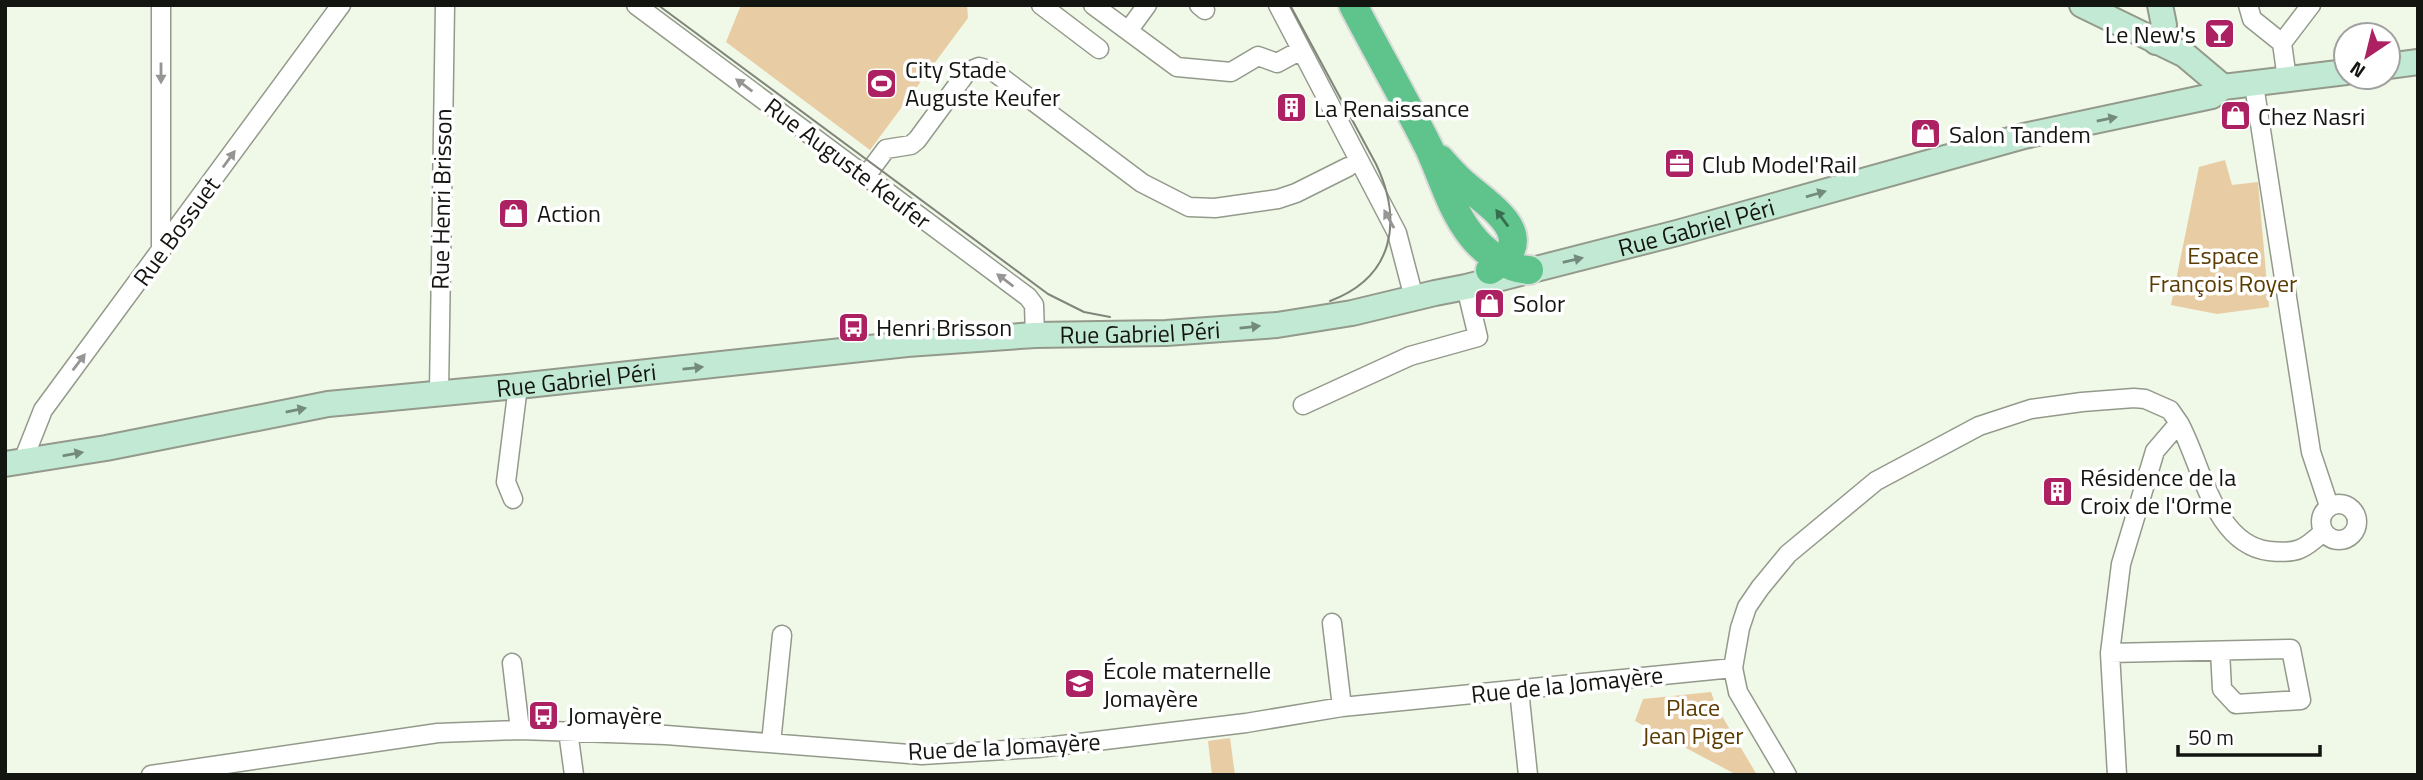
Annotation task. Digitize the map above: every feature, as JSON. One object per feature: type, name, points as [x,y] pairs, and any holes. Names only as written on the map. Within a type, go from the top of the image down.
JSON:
[{"type":"highway","points":[[1353,5],[1428,147],[1466,229],[1497,273]]},
{"type":"main road","points":[[2082,5],[2185,55],[2223,87]]},
{"type":"main road","points":[[2156,42],[2164,25],[2160,5]]},
{"type":"main road","name":"Rue Gabriel Péri","points":[[14,463],[106,449],[328,404],[907,344],[1035,335],[1230,329],[1352,313],[1424,295],[1448,285],[1677,233],[2024,136],[2212,96],[2223,87],[2332,74]]},
{"type":"street","points":[[161,5],[161,252]]},
{"type":"street","name":"Rue Bossuet","points":[[14,463],[43,410],[341,5]]},
{"type":"street","name":"Rue Henri Brisson","points":[[439,392],[445,5]]},
{"type":"street","name":"Rue Auguste Keufer","points":[[636,5],[1028,297],[1034,305],[1035,335]]},
{"type":"street","points":[[1041,5],[1098,49]]},
{"type":"street","points":[[1093,5],[1177,67],[1231,72],[1258,56],[1277,63],[1301,50]]},
{"type":"street","points":[[1128,31],[1147,5]]},
{"type":"street","points":[[1278,5],[1397,233],[1424,295]]},
{"type":"street","points":[[2248,5],[2252,19],[2282,43],[2287,79]]},
{"type":"street","points":[[2282,43],[2311,5]]},
{"type":"street","points":[[866,176],[886,149],[911,145],[917,140],[967,72],[979,67],[993,71],[1142,183],[1189,207],[1214,208],[1278,199],[1348,167]]},
{"type":"street","points":[[2254,85],[2311,452],[2329,506]]},
{"type":"street","points":[[1303,405],[1410,356],[1478,337],[1497,273]]},
{"type":"street","points":[[513,499],[506,482],[518,386]]},
{"type":"street","points":[[1787,775],[1738,692],[1733,668],[1740,628],[1747,607],[1788,554],[1876,481],[1979,426],[2031,409],[2145,398],[2170,410],[2179,423],[2219,516],[2239,539],[2260,550],[2289,553],[2307,546],[2323,532]]},
{"type":"street","points":[[2116,775],[2110,653],[2121,564],[2155,451],[2179,423]]},
{"type":"street","points":[[2340,504],[2351,508],[2357,517],[2356,528],[2350,538],[2338,541],[2327,537],[2323,532],[2320,521],[2329,506],[2340,504]]},
{"type":"street","points":[[1332,623],[1342,707]]},
{"type":"street","points":[[771,743],[782,635]]},
{"type":"street","points":[[2110,653],[2291,649],[2301,700],[2236,704],[2222,690],[2220,651]]},
{"type":"street","points":[[512,663],[520,730]]},
{"type":"street","name":"Rue de la Jomayère","points":[[151,775],[275,766],[438,733],[520,730],[771,743],[922,755],[1038,748],[1246,723],[1342,707],[1733,668]]},
{"type":"street","points":[[1519,690],[1528,775]]},
{"type":"street","points":[[568,731],[574,775]]},
{"type":"green space","points":[[741,5],[967,5],[968,18],[870,150],[726,42]]},
{"type":"green space","name":"Espace François Royer","points":[[2225,160],[2232,185],[2258,182],[2269,307],[2217,314],[2171,305],[2199,167]]},
{"type":"green space","name":"Place Jean Piger","points":[[1711,692],[1716,706],[1757,775],[1737,775],[1635,721],[1643,699]]},
{"type":"green space","points":[[1230,738],[1235,775],[1212,775],[1208,741]]},
{"type":"tram line","points":[[658,5],[1048,294],[1084,312],[1110,317]]},
{"type":"tram line","points":[[1290,5],[1376,164],[1389,206],[1387,245],[1380,262],[1368,277],[1351,291],[1330,301]]},
{"type":"place","name":"Le New's","points":[[2219,34]]},
{"type":"place","name":"City Stade Auguste Keufer","points":[[882,83]]},
{"type":"place","name":"La Renaissance","points":[[1291,108]]},
{"type":"place","name":"Chez Nasri","points":[[2235,116]]},
{"type":"place","name":"Salon Tandem","points":[[1926,134]]},
{"type":"place","name":"Club Model'Rail","points":[[1679,164]]},
{"type":"place","name":"Action","points":[[514,213]]},
{"type":"place","name":"Solor","points":[[1490,303]]},
{"type":"place","name":"Henri Brisson","points":[[853,327]]},
{"type":"place","name":"Résidence de la Croix de l'Orme","points":[[2057,491]]},
{"type":"place","name":"École maternelle Jomayère","points":[[1080,684]]},
{"type":"place","name":"Jomayère","points":[[544,715]]}]
